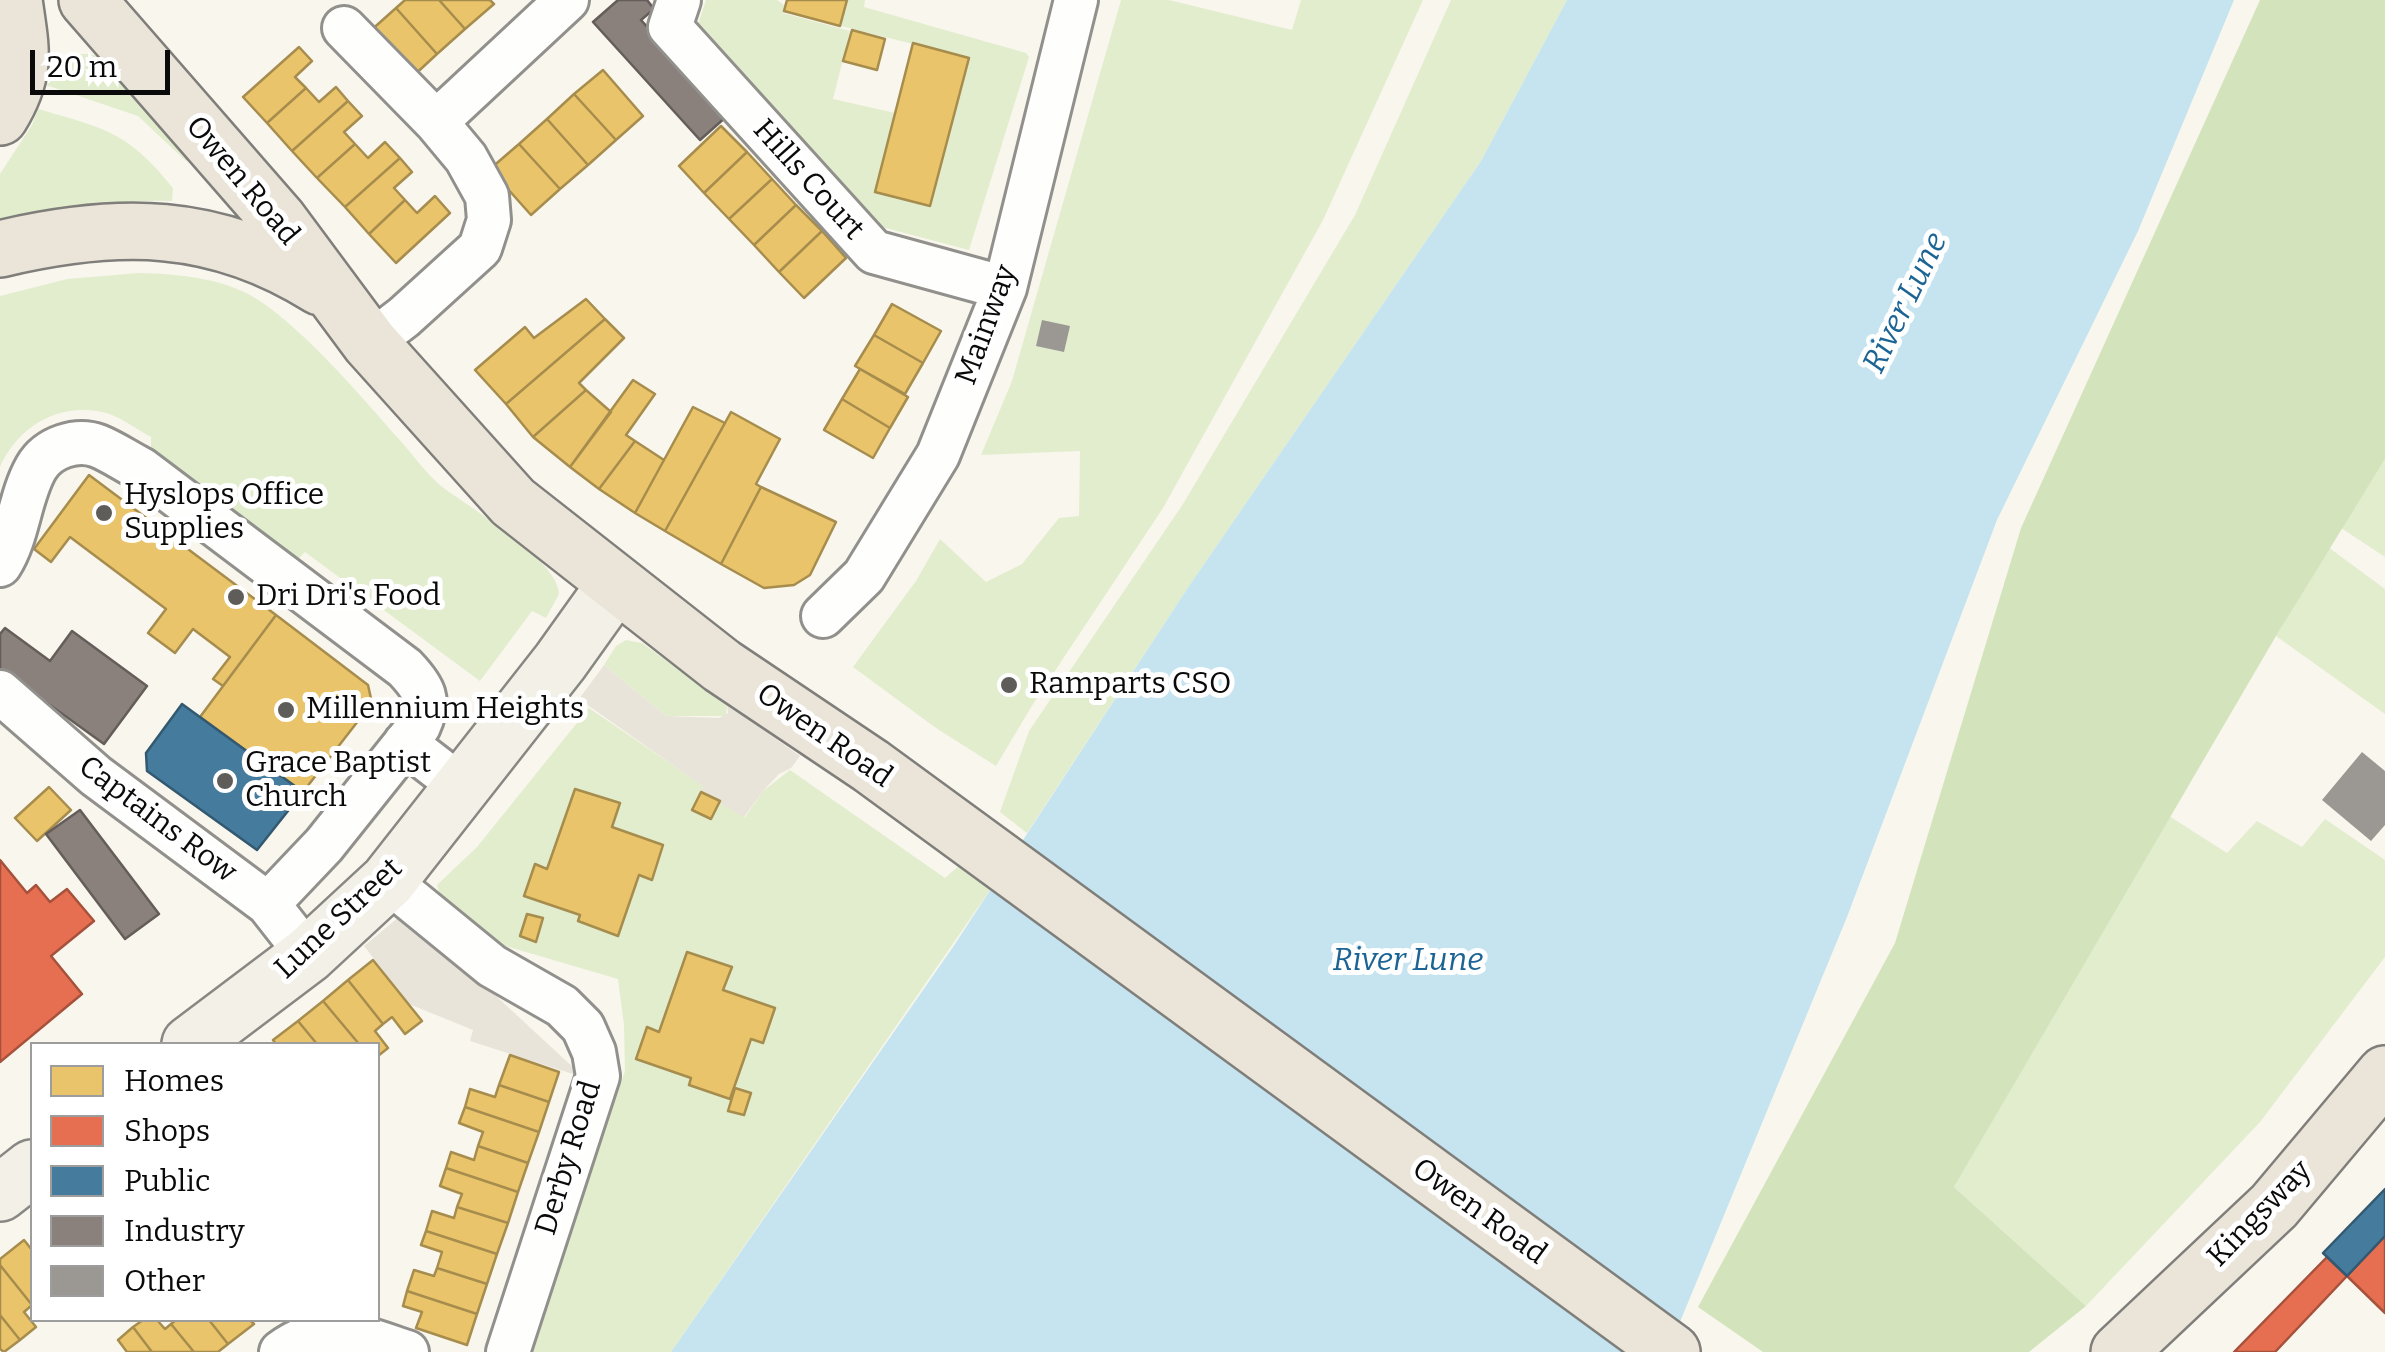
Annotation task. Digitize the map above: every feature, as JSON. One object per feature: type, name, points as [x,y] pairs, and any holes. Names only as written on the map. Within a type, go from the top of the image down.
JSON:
[{"type":"main road","points":[[0,116],[15,92],[22,66],[14,0]]},
{"type":"main road","points":[[22,66],[90,4]]},
{"type":"main road","name":"Owen Road","points":[[90,4],[278,219],[370,343],[513,502],[722,666],[871,766],[1672,1352]]},
{"type":"main road","points":[[0,249],[68,235],[181,233],[232,244],[290,268],[331,294]]},
{"type":"main road","name":"Kingsway","points":[[2123,1350],[2274,1206],[2385,1074]]},
{"type":"street","points":[[436,122],[567,0]]},
{"type":"street","name":"Hills Court","points":[[679,0],[670,27],[874,252],[1005,288]]},
{"type":"street","name":"Mainway","points":[[823,616],[864,576],[938,455],[1005,288],[1076,0]]},
{"type":"street","points":[[344,28],[436,122],[466,158],[487,196],[488,220],[480,248],[404,318],[370,343]]},
{"type":"street","points":[[0,565],[10,549],[37,466],[58,448],[76,442],[97,446],[140,469],[406,668],[426,695],[426,710],[412,734],[462,787]]},
{"type":"street","name":"Lune Street","points":[[193,1042],[308,955],[388,881],[560,662],[614,584]]},
{"type":"street","name":"Captains Row","points":[[0,692],[96,776],[268,904],[308,955]]},
{"type":"street","name":"Lune Street","points":[[268,904],[324,845],[412,734]]},
{"type":"street","name":"Derby Road","points":[[388,881],[492,966],[562,1006],[583,1027],[594,1052],[598,1076],[508,1352]]},
{"type":"street","points":[[0,1194],[30,1170]]},
{"type":"street","points":[[282,1352],[317,1333],[350,1334],[407,1352]]},
{"type":"green space","points":[[706,0],[777,0],[784,5],[783,13],[850,31],[833,99],[895,113],[875,192],[930,206],[969,58],[841,26],[848,0],[865,0],[864,7],[1026,53],[1029,57],[969,250],[882,227],[864,216],[696,30]]},
{"type":"green space","points":[[1121,0],[1169,0],[1292,30],[1301,0],[1423,0],[1323,220],[1163,508],[996,766],[853,667],[916,581],[940,539],[986,582],[1022,564],[1059,518],[1079,516],[1080,451],[981,455],[1012,381]]},
{"type":"green space","points":[[1451,0],[1567,0],[1481,161],[1187,589],[1027,833],[1000,812],[1029,731],[1183,504],[1355,215]]},
{"type":"green space","points":[[2260,0],[2385,0],[2385,459],[2276,636],[1954,1187],[2086,1306],[2029,1352],[1763,1352],[1698,1307],[1895,943],[2021,528]]},
{"type":"green space","points":[[68,54],[108,59],[193,154],[186,161],[138,116],[46,85],[51,66]]},
{"type":"green space","points":[[38,109],[98,128],[128,143],[173,188],[172,201],[85,206],[0,224],[0,174]]},
{"type":"green space","points":[[139,273],[224,284],[250,295],[288,323],[348,381],[438,484],[512,536],[545,566],[559,594],[546,618],[532,611],[480,681],[305,552],[296,561],[151,455],[151,437],[108,414],[70,411],[41,421],[17,440],[0,467],[0,296],[67,279]]},
{"type":"green space","points":[[2385,459],[2385,557],[2341,528]]},
{"type":"green space","points":[[2328,547],[2385,589],[2385,714],[2276,636]]},
{"type":"green space","points":[[626,640],[642,643],[727,704],[726,716],[666,716],[604,665],[616,646]]},
{"type":"green space","points":[[589,708],[705,787],[692,809],[720,801],[745,817],[763,791],[790,770],[945,878],[961,864],[990,890],[671,1352],[527,1352],[625,1071],[618,979],[502,945],[440,895],[437,885],[477,847]]},
{"type":"green space","points":[[2169,816],[2227,853],[2257,821],[2302,847],[2325,819],[2385,860],[2385,957],[2260,1122],[2086,1306],[1954,1187]]},
{"type":"shaded area","points":[[604,665],[666,716],[719,718],[728,713],[727,704],[800,756],[763,791],[744,817],[700,792],[704,787],[579,699]]},
{"type":"shaded area","points":[[399,917],[481,982],[576,1070],[576,1075],[470,1041],[473,1030],[409,1004],[364,946]]},
{"type":"water","name":"River Lune","points":[[1567,0],[2234,0],[2138,231],[1997,520],[1847,917],[1675,1334],[1659,1352],[671,1352],[953,947],[1187,589],[1481,161]]},
{"type":"building: Homes","points":[[405,0],[439,0],[465,29],[437,54],[396,8]]},
{"type":"building: Homes","points":[[439,0],[490,0],[494,4],[465,29]]},
{"type":"building: Homes","points":[[787,0],[847,0],[840,26],[784,11]]},
{"type":"building: Homes","points":[[396,8],[437,54],[410,79],[368,33]]},
{"type":"building: Homes","points":[[852,30],[885,39],[877,70],[843,61]]},
{"type":"building: Homes","points":[[913,43],[969,58],[930,206],[875,192]]},
{"type":"building: Homes","points":[[299,47],[312,61],[295,77],[306,88],[267,123],[243,97]]},
{"type":"building: Homes","points":[[603,70],[643,116],[616,140],[574,94]]},
{"type":"building: Homes","points":[[336,87],[348,101],[292,151],[267,123],[306,88],[319,102]]},
{"type":"building: Homes","points":[[574,94],[616,140],[588,165],[547,119]]},
{"type":"building: Homes","points":[[348,101],[362,116],[344,132],[355,144],[317,178],[292,151]]},
{"type":"building: Homes","points":[[547,119],[588,165],[560,189],[519,144]]},
{"type":"building: Homes","points":[[721,126],[747,152],[704,193],[679,166]]},
{"type":"building: Homes","points":[[385,142],[400,158],[345,207],[317,178],[355,144],[368,158]]},
{"type":"building: Homes","points":[[519,144],[560,189],[531,215],[490,169]]},
{"type":"building: Homes","points":[[747,152],[772,179],[729,219],[704,193]]},
{"type":"building: Homes","points":[[400,158],[412,172],[394,188],[405,200],[369,234],[345,207]]},
{"type":"building: Homes","points":[[772,179],[796,205],[754,245],[729,219]]},
{"type":"building: Homes","points":[[435,196],[450,213],[396,263],[369,234],[405,200],[417,213]]},
{"type":"building: Homes","points":[[796,205],[822,231],[779,272],[754,245]]},
{"type":"building: Homes","points":[[822,231],[846,258],[804,298],[779,272]]},
{"type":"building: Homes","points":[[586,299],[605,319],[506,404],[475,370],[525,327],[534,338]]},
{"type":"building: Homes","points":[[892,304],[941,331],[923,363],[874,335]]},
{"type":"building: Homes","points":[[605,319],[624,338],[579,383],[586,390],[533,437],[506,404]]},
{"type":"building: Homes","points":[[874,335],[923,363],[905,394],[855,366]]},
{"type":"building: Homes","points":[[860,369],[908,397],[890,428],[842,399]]},
{"type":"building: Homes","points":[[633,380],[655,394],[626,435],[635,441],[599,489],[570,467]]},
{"type":"building: Homes","points":[[586,390],[611,412],[570,467],[533,437]]},
{"type":"building: Homes","points":[[842,399],[890,428],[873,458],[824,430]]},
{"type":"building: Homes","points":[[693,407],[725,423],[665,531],[635,513]]},
{"type":"building: Homes","points":[[731,412],[780,439],[756,484],[761,487],[721,564],[665,531]]},
{"type":"building: Homes","points":[[635,441],[664,460],[635,513],[599,489]]},
{"type":"building: Homes","points":[[89,475],[276,615],[223,686],[213,679],[230,657],[193,629],[175,653],[148,633],[166,609],[70,537],[51,562],[34,549]]},
{"type":"building: Homes","points":[[761,487],[836,522],[810,575],[794,585],[764,588],[721,564]]},
{"type":"building: Homes","name":"Millennium Heights","points":[[276,615],[368,685],[372,703],[303,792],[200,717]]},
{"type":"building: Homes","points":[[49,787],[71,810],[37,841],[15,818]]},
{"type":"building: Homes","points":[[575,789],[620,803],[612,827],[663,845],[652,880],[639,875],[618,936],[578,921],[580,915],[524,896],[535,864],[547,869]]},
{"type":"building: Homes","points":[[701,792],[720,801],[711,819],[692,810]]},
{"type":"building: Homes","points":[[527,914],[543,918],[536,942],[520,936]]},
{"type":"building: Homes","points":[[687,952],[732,967],[723,990],[775,1008],[763,1043],[751,1039],[730,1099],[689,1085],[691,1078],[636,1059],[647,1027],[659,1032]]},
{"type":"building: Homes","points":[[373,960],[422,1021],[405,1034],[392,1017],[383,1024],[348,980]]},
{"type":"building: Homes","points":[[348,980],[383,1024],[375,1031],[388,1048],[380,1054],[380,1042],[357,1042],[323,1001]]},
{"type":"building: Homes","points":[[323,1001],[357,1042],[315,1042],[298,1021]]},
{"type":"building: Homes","points":[[298,1021],[315,1042],[274,1042]]},
{"type":"building: Homes","points":[[510,1055],[559,1072],[549,1102],[499,1085]]},
{"type":"building: Homes","points":[[499,1085],[549,1102],[539,1132],[465,1107],[470,1089],[495,1097]]},
{"type":"building: Homes","points":[[735,1088],[751,1093],[744,1115],[728,1111]]},
{"type":"building: Homes","points":[[465,1107],[539,1132],[528,1163],[478,1146],[483,1132],[459,1123]]},
{"type":"building: Homes","points":[[478,1146],[528,1163],[518,1192],[446,1168],[451,1152],[474,1160]]},
{"type":"building: Homes","points":[[446,1168],[518,1192],[508,1223],[457,1207],[462,1194],[440,1186]]},
{"type":"building: Homes","points":[[457,1207],[508,1223],[497,1254],[426,1231],[432,1211],[454,1218]]},
{"type":"building: Homes","points":[[426,1231],[497,1254],[487,1284],[437,1268],[442,1252],[421,1245]]},
{"type":"building: Homes","points":[[24,1240],[30,1248],[30,1302],[0,1265],[0,1259]]},
{"type":"building: Homes","points":[[0,1265],[30,1302],[24,1312],[36,1327],[20,1340],[0,1315]]},
{"type":"building: Homes","points":[[437,1268],[487,1284],[477,1314],[407,1291],[414,1270],[434,1276]]},
{"type":"building: Homes","points":[[407,1291],[477,1314],[467,1345],[416,1328],[422,1312],[403,1306]]},
{"type":"building: Homes","points":[[0,1315],[20,1340],[4,1352],[0,1349]]},
{"type":"building: Homes","points":[[140,1322],[159,1322],[165,1329],[171,1324],[194,1352],[152,1352],[133,1327]]},
{"type":"building: Homes","points":[[211,1322],[228,1344],[218,1352],[194,1352],[171,1324]]},
{"type":"building: Homes","points":[[211,1322],[254,1324],[228,1344]]},
{"type":"building: Homes","points":[[133,1327],[152,1352],[127,1352],[118,1340]]},
{"type":"building: Shops","points":[[0,860],[27,893],[36,885],[50,902],[67,889],[94,921],[51,956],[82,994],[0,1062]]},
{"type":"building: Shops","points":[[2385,1236],[2385,1313],[2347,1276]]},
{"type":"building: Shops","points":[[2327,1257],[2347,1276],[2275,1352],[2234,1352]]},
{"type":"building: Public","name":"Grace Baptist Church","points":[[182,704],[303,792],[257,850],[147,771],[146,753]]},
{"type":"building: Public","points":[[2385,1189],[2385,1236],[2347,1276],[2323,1253]]},
{"type":"building: Industry","points":[[618,0],[647,0],[654,9],[641,20],[727,116],[700,140],[593,22]]},
{"type":"building: Industry","points":[[5,628],[50,661],[72,631],[147,686],[104,744],[0,669],[0,634]]},
{"type":"building: Industry","points":[[80,810],[159,914],[125,939],[46,834]]},
{"type":"building: Other","points":[[1042,320],[1070,326],[1064,352],[1036,346]]},
{"type":"building: Other","name":"Ramparts CSO","points":[[1006,674],[1020,684],[1013,696],[998,686]]},
{"type":"building: Other","points":[[2362,752],[2385,771],[2385,825],[2371,841],[2322,800]]},
{"type":"place","name":"Hyslops Office Supplies","points":[[104,513]]},
{"type":"place","name":"Dri Dri's Food","points":[[236,597]]},
{"type":"place","name":"Ramparts CSO","points":[[1009,685]]},
{"type":"place","name":"Millennium Heights","points":[[286,710]]},
{"type":"place","name":"Grace Baptist Church","points":[[225,781]]}]
